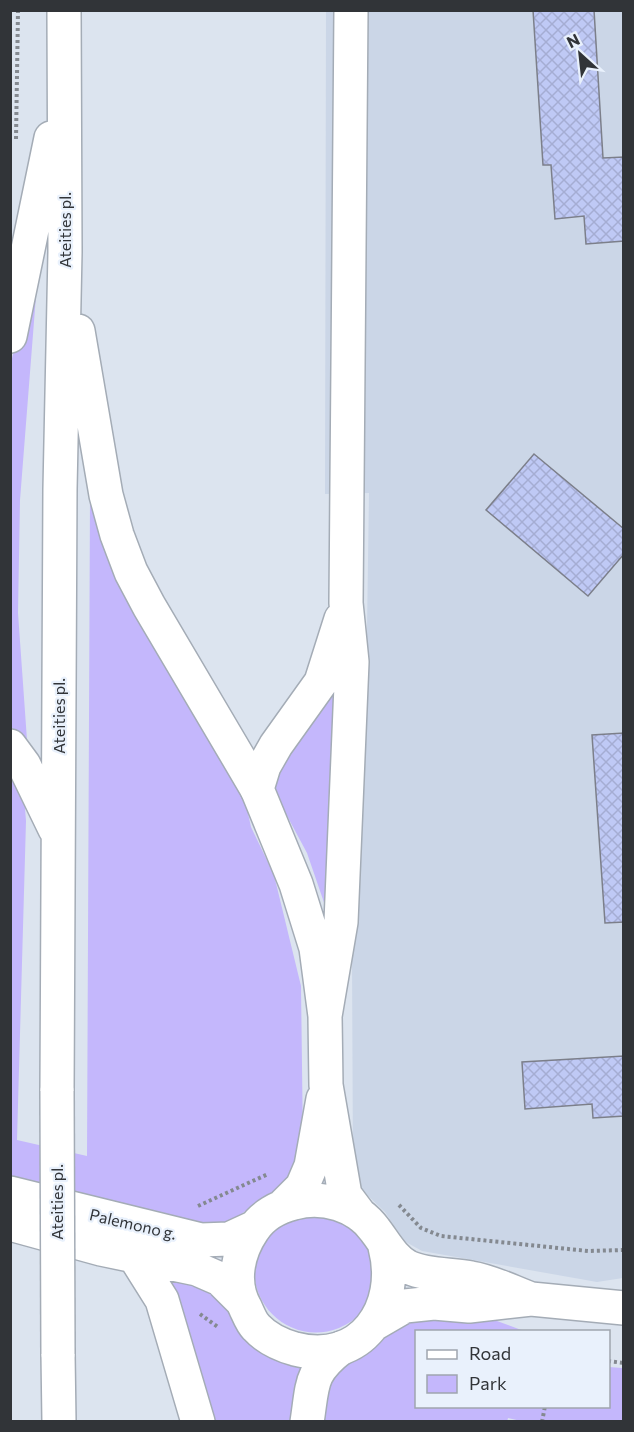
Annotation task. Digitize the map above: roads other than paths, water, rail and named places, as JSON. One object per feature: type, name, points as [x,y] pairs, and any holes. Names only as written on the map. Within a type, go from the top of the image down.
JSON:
[{"type":"main road","name":"Ateities pl.","points":[[59,1422],[57,1091],[60,489],[65,252],[64,10]]},
{"type":"main road","points":[[325,1016],[341,922],[352,662],[346,603],[351,10]]},
{"type":"main road","points":[[10,336],[65,65]]},
{"type":"main road","points":[[65,252],[106,495],[117,535],[131,572],[149,606],[257,789],[308,915],[322,982],[326,1086],[345,1195],[360,1215],[375,1229],[385,1247],[390,1267],[390,1287],[384,1307],[374,1324]]},
{"type":"main road","points":[[257,789],[264,766],[321,682],[346,603]]},
{"type":"main road","points":[[10,746],[24,765],[58,835]]},
{"type":"main road","points":[[326,1086],[310,1166],[302,1187],[284,1205],[255,1227],[244,1244],[238,1262],[237,1281],[241,1300],[256,1327],[281,1345],[311,1353],[341,1348]]},
{"type":"main road","name":"Palemono g.","points":[[10,1193],[201,1240],[229,1239],[255,1227]]},
{"type":"main road","points":[[284,1205],[303,1200],[323,1200],[343,1205],[360,1215]]},
{"type":"main road","name":"Palemono g.","points":[[10,1224],[135,1257],[197,1269],[220,1278],[241,1300]]},
{"type":"main road","points":[[385,1247],[409,1267],[474,1278],[531,1299]]},
{"type":"main road","points":[[135,1257],[153,1282],[162,1300],[198,1422]]},
{"type":"main road","points":[[307,1422],[314,1376],[325,1360],[359,1338],[374,1324],[405,1306],[434,1303],[470,1306],[531,1299],[624,1308]]}]
